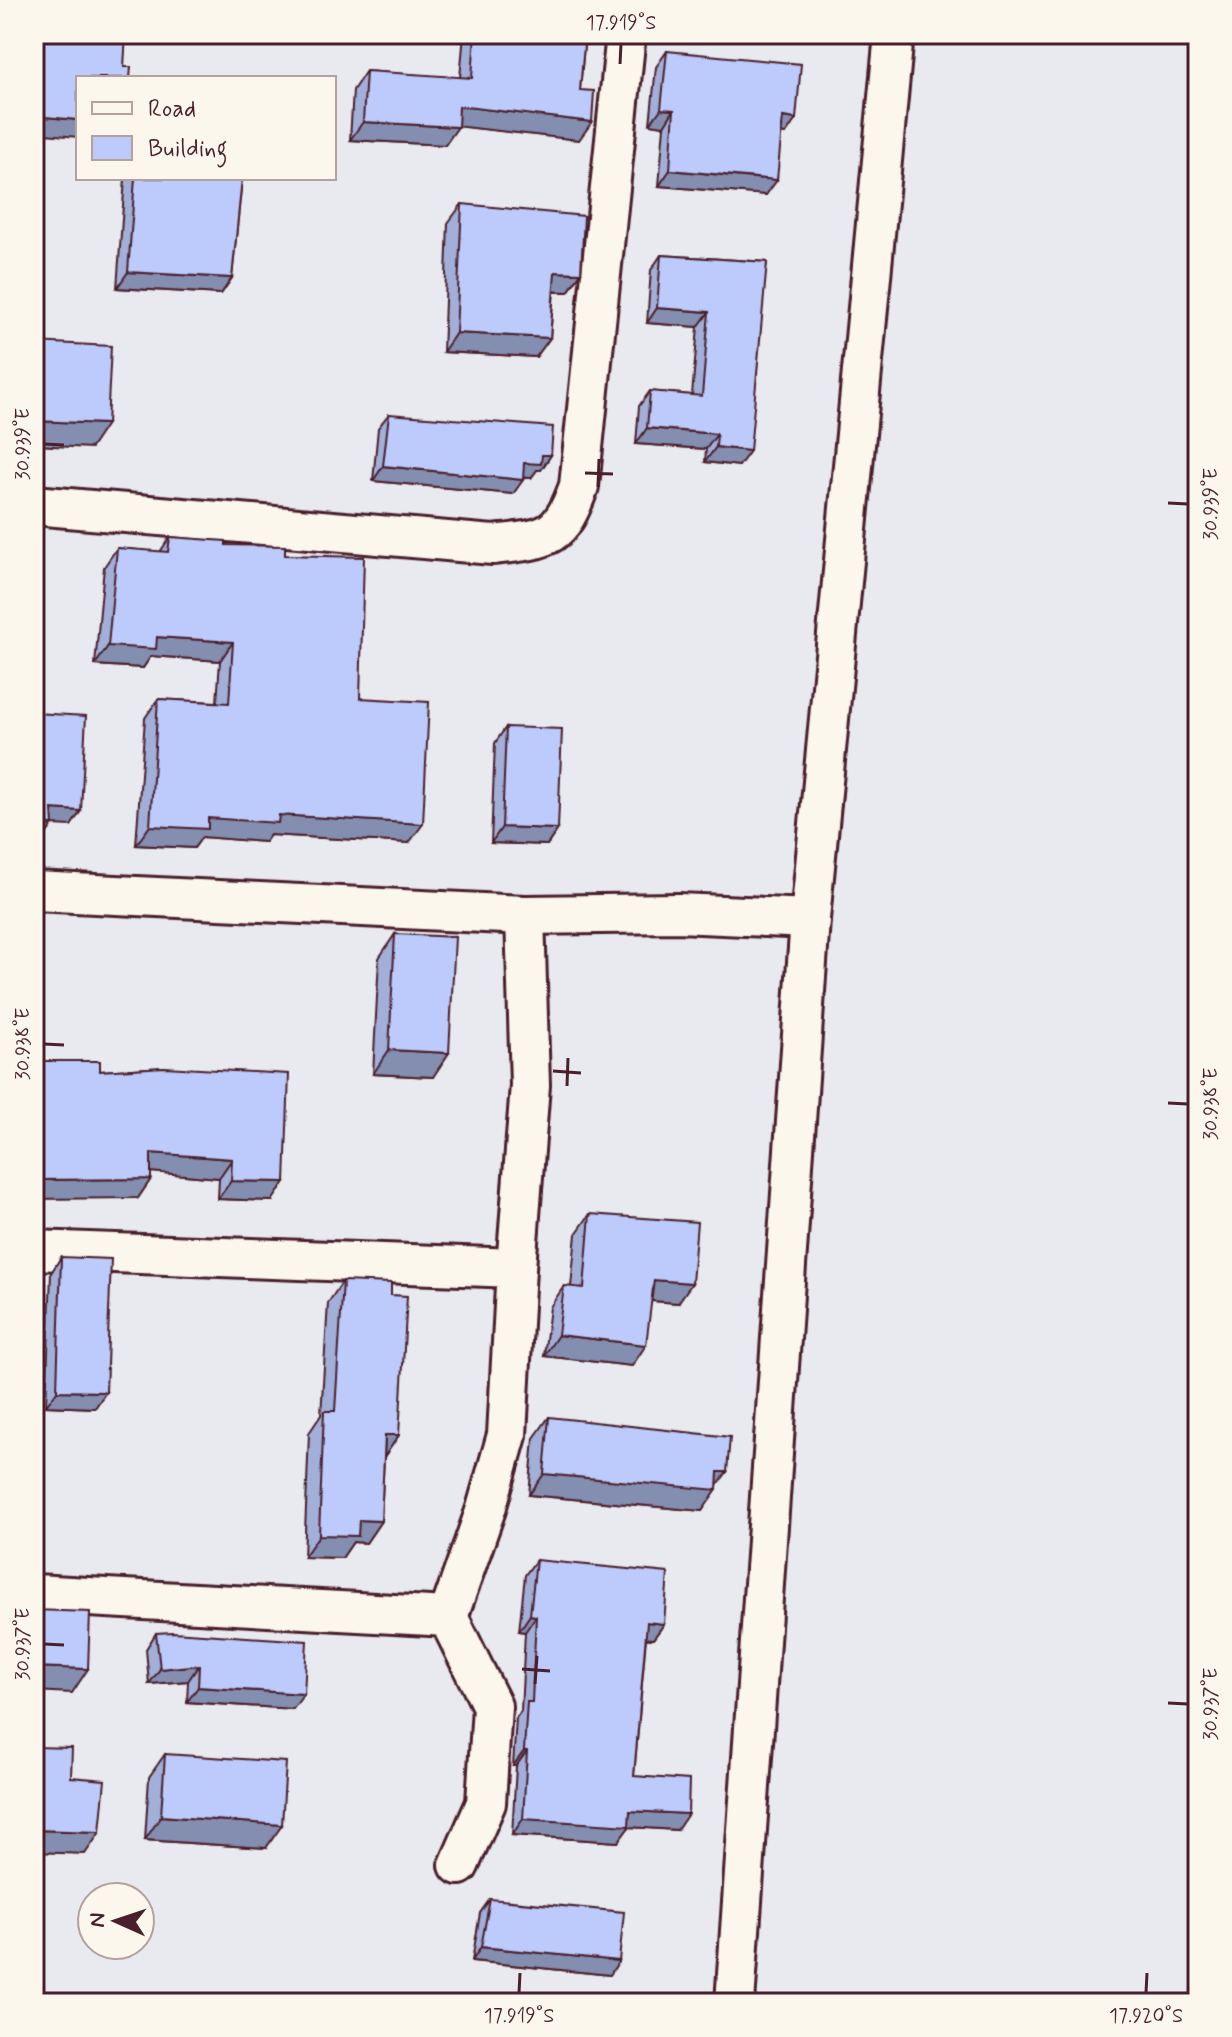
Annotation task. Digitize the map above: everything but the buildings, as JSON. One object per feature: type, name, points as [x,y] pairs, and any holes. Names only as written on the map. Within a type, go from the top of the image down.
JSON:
[{"type":"street","points":[[34,505],[493,545],[543,539],[568,517],[579,486],[626,34]]},
{"type":"street","points":[[735,2003],[810,919],[894,34]]},
{"type":"street","points":[[34,891],[525,915],[678,913],[810,919]]},
{"type":"street","points":[[459,1865],[486,1803],[492,1706],[448,1617],[486,1509],[507,1435],[530,1085],[525,915]]},
{"type":"street","points":[[34,1250],[516,1268]]},
{"type":"street","points":[[34,1594],[448,1617]]}]
